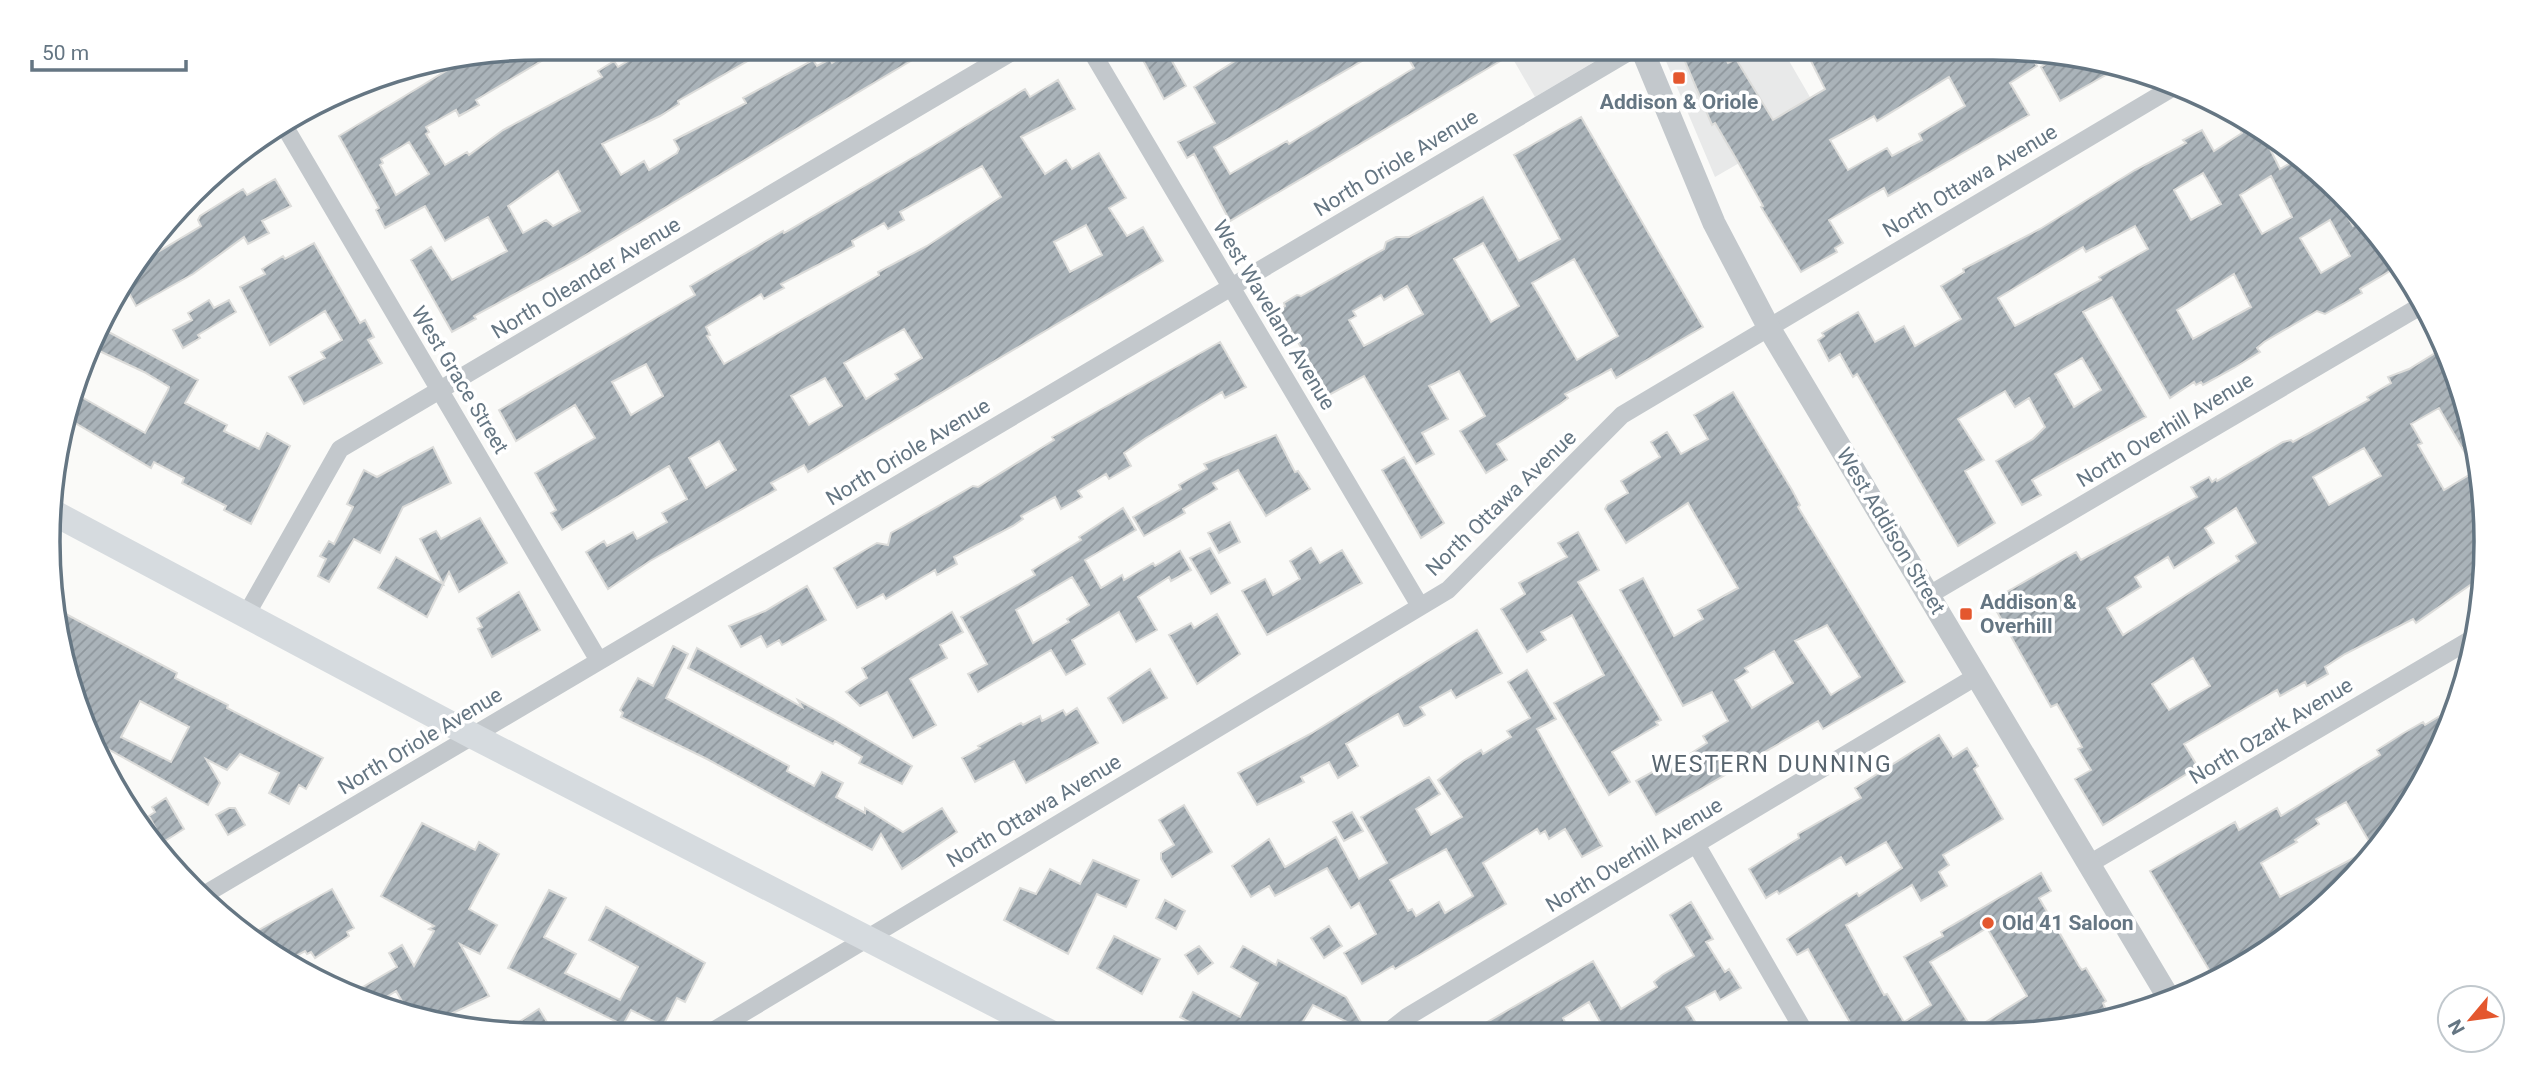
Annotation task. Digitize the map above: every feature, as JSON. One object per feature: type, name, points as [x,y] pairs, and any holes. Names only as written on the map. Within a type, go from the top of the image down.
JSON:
[{"type":"main road","points":[[61,517],[472,736],[1032,1023]]},
{"type":"street","name":"North Oleander Avenue","points":[[245,617],[340,449],[998,60]]},
{"type":"street","name":"West Waveland Avenue","points":[[1097,60],[1420,606]]},
{"type":"street","name":"North Oriole Avenue","points":[[211,891],[1617,60]]},
{"type":"street","name":"West Addison Street","points":[[1645,60],[1714,223],[1769,328],[2164,991]]},
{"type":"street","name":"North Ottawa Avenue","points":[[726,1023],[1448,590],[1622,415],[2166,92]]},
{"type":"street","name":"West Grace Street","points":[[288,132],[599,661]]},
{"type":"street","name":"North Overhill Avenue","points":[[1929,595],[2415,309]]},
{"type":"street","name":"North Ozark Avenue","points":[[2089,864],[2463,644]]},
{"type":"street","name":"North Overhill Avenue","points":[[1399,1023],[1977,676]]},
{"type":"street","points":[[1696,844],[1799,1023]]},
{"type":"shaded area","points":[[1514,60],[1597,60],[1535,97]]},
{"type":"shaded area","points":[[1666,60],[1789,60],[1821,116],[1715,177]]},
{"type":"building","points":[[543,60],[476,100],[479,105],[459,116],[456,110],[426,127],[429,132],[426,134],[445,165],[467,152],[469,155],[503,130],[602,77],[598,71],[614,61],[618,67],[630,60],[749,60],[678,101],[679,104],[660,116],[602,144],[621,175],[644,161],[649,170],[677,153],[679,149],[674,140],[746,103],[743,98],[813,60],[817,66],[828,60],[832,63],[836,60],[912,60],[574,262],[474,316],[476,319],[452,332],[411,260],[431,247],[452,280],[507,251],[488,217],[445,241],[425,206],[385,228],[376,210],[379,208],[339,136],[450,69]],"holes":[[[409,142],[429,174],[396,195],[380,165],[383,163],[381,159]],[[558,171],[580,211],[553,226],[546,220],[523,233],[508,206]]]},
{"type":"building","points":[[1143,60],[1171,60],[1186,86],[1164,99]]},
{"type":"building","points":[[1237,60],[1364,60],[1214,147],[1230,174],[1287,141],[1289,144],[1414,68],[1409,60],[1502,60],[1230,221],[1194,154],[1187,158],[1178,142],[1215,123],[1194,87]]},
{"type":"building","points":[[1684,60],[1726,60],[1728,63],[1737,60],[1773,120],[1825,89],[1810,60],[1993,60],[2035,62],[2037,66],[2010,83],[2029,115],[1888,196],[1884,188],[1829,220],[1843,243],[1835,248],[1837,252],[1801,272],[1761,207],[1763,206],[1715,123],[1712,125]],"holes":[[[1949,77],[1965,106],[1919,134],[1922,140],[1892,156],[1887,148],[1848,170],[1830,140],[1874,116],[1877,121]]]},
{"type":"building","points":[[2047,63],[2056,64],[2108,74],[2060,101],[2041,67]]},
{"type":"building","points":[[1058,80],[1075,109],[1021,137],[1045,174],[1066,160],[1072,169],[1099,153],[1126,198],[1109,208],[1127,236],[1143,227],[1163,261],[808,472],[804,465],[771,483],[776,490],[650,561],[608,589],[586,552],[604,541],[607,546],[633,532],[637,539],[667,522],[662,513],[687,499],[669,466],[562,530],[551,513],[556,510],[535,473],[595,438],[575,405],[516,441],[499,410],[695,295],[690,286],[783,231],[784,233],[934,145],[1025,89],[1030,97]],"holes":[[[982,166],[1001,197],[927,246],[878,272],[879,275],[724,364],[707,336],[710,335],[706,327],[761,294],[764,299],[784,288],[781,284],[854,246],[852,241],[884,223],[888,229],[904,220],[900,212]],[[1086,225],[1102,255],[1070,272],[1054,242]],[[904,329],[922,358],[895,374],[898,379],[866,399],[844,363]],[[646,364],[663,396],[631,415],[612,382]],[[825,378],[842,406],[809,425],[791,396]],[[719,441],[736,470],[706,488],[689,458]]]},
{"type":"building","points":[[1581,117],[1703,327],[1616,378],[1611,369],[1565,394],[1568,398],[1560,404],[1497,444],[1507,460],[1486,473],[1460,431],[1485,416],[1459,371],[1429,386],[1448,419],[1422,433],[1434,454],[1416,464],[1364,376],[1329,395],[1279,310],[1285,306],[1284,303],[1297,295],[1301,296],[1384,249],[1386,242],[1396,237],[1409,237],[1483,197],[1519,261],[1560,239],[1514,155]],"holes":[[[1483,243],[1519,306],[1491,322],[1454,259]],[[1574,259],[1618,336],[1577,360],[1532,283]],[[1407,286],[1423,314],[1364,346],[1349,320],[1356,316],[1353,311],[1381,295],[1384,300]]]},
{"type":"building","points":[[2239,127],[2261,141],[2269,147],[2280,169],[2291,163],[2333,201],[2391,270],[2360,289],[2362,293],[2325,314],[2317,311],[2264,342],[2257,348],[2260,352],[2234,368],[2203,385],[2201,382],[2196,385],[2194,382],[2170,398],[2112,297],[2083,312],[2146,417],[2032,480],[2041,495],[2022,505],[1996,461],[2033,439],[2045,427],[2029,398],[2015,407],[2005,391],[1958,419],[1984,460],[1965,471],[1995,523],[1958,546],[1857,374],[1853,377],[1840,354],[1829,361],[1818,340],[1824,336],[1822,333],[1858,312],[1875,342],[1904,326],[1915,346],[1961,319],[1941,286],[1964,272],[1963,269],[2040,229],[2135,170],[2186,143],[2183,140],[2202,130],[2214,151],[2242,133]],"holes":[[[2203,173],[2221,204],[2191,220],[2174,190]],[[2271,176],[2292,217],[2262,234],[2240,195]],[[2330,220],[2350,256],[2321,273],[2300,238]],[[2135,226],[2148,249],[2099,277],[2101,280],[2015,326],[1998,298],[2083,247],[2086,252]],[[2234,274],[2251,307],[2193,339],[2177,310]],[[2082,358],[2101,390],[2074,407],[2055,374]]]},
{"type":"building","points":[[275,179],[291,206],[262,221],[269,233],[248,244],[244,237],[193,274],[136,306],[129,293],[155,254],[201,226],[198,220],[200,216],[243,189],[247,195]]},
{"type":"building","points":[[314,243],[360,323],[365,320],[374,337],[368,340],[382,363],[304,404],[289,377],[325,358],[321,352],[342,340],[325,311],[270,345],[240,287],[265,274],[262,269],[283,256],[285,259]]},
{"type":"building","points":[[209,300],[214,308],[229,300],[236,312],[198,335],[200,338],[183,348],[173,330],[192,320],[188,313]]},
{"type":"building","points":[[107,331],[198,380],[185,403],[227,425],[224,431],[259,449],[267,433],[290,446],[251,524],[224,510],[226,506],[182,483],[184,478],[154,462],[151,468],[75,422],[82,397],[145,433],[169,387],[99,351]]},
{"type":"building","points":[[1220,342],[1246,387],[1225,398],[1222,392],[1146,438],[1124,453],[1131,466],[1109,479],[1106,474],[1078,491],[1082,497],[1061,509],[1055,497],[1021,516],[1023,519],[1013,526],[954,557],[957,564],[937,575],[935,570],[886,599],[883,594],[857,608],[834,568],[877,543],[888,545],[891,533],[973,486],[978,487],[1054,440],[1052,437]]},
{"type":"building","points":[[2436,353],[2458,416],[2466,455],[2439,408],[2411,424],[2422,443],[2418,445],[2444,490],[2469,475],[2474,541],[2472,584],[2416,623],[2413,619],[2345,654],[2325,667],[2328,674],[2307,686],[2305,682],[2280,696],[2277,690],[2184,744],[2198,767],[2103,825],[2075,779],[2091,770],[2078,749],[2082,747],[2057,704],[2051,707],[1991,601],[2076,552],[2081,560],[2197,497],[2191,487],[2209,477],[2212,482],[2216,479],[2217,481],[2283,442],[2293,442],[2369,400],[2367,397],[2391,383],[2388,377],[2409,369]],"holes":[[[2364,448],[2381,476],[2329,505],[2313,477]],[[2236,508],[2256,543],[2236,556],[2239,561],[2123,635],[2107,608],[2141,587],[2135,577],[2168,557],[2174,568],[2214,543],[2205,528]],[[2193,658],[2210,686],[2169,710],[2152,684]]]},
{"type":"building","points":[[1733,392],[1792,490],[1800,505],[1798,507],[1905,682],[1823,729],[1818,721],[1656,815],[1636,781],[1656,770],[1659,774],[1707,743],[1703,736],[1728,721],[1712,692],[1683,706],[1620,590],[1643,578],[1674,636],[1703,619],[1698,610],[1738,588],[1688,503],[1626,543],[1605,509],[1607,505],[1628,493],[1621,481],[1660,457],[1651,442],[1667,432],[1681,454],[1708,439],[1694,415]],"holes":[[[1827,625],[1860,677],[1831,695],[1795,641]],[[1774,651],[1793,683],[1752,708],[1735,680],[1748,672],[1745,668]]]},
{"type":"building","points":[[1276,435],[1295,472],[1298,471],[1310,489],[1266,516],[1238,470],[1213,483],[1217,489],[1183,509],[1185,513],[1144,536],[1133,517],[1181,489],[1179,485],[1207,469],[1204,464]]},
{"type":"building","points":[[433,447],[451,483],[403,507],[380,553],[354,539],[329,582],[318,576],[326,559],[320,556],[329,541],[334,544],[353,507],[347,504],[364,470],[377,477]]},
{"type":"building","points":[[1404,457],[1444,523],[1421,538],[1382,470]]},
{"type":"building","points":[[1123,508],[1136,530],[1085,560],[1101,588],[1122,575],[1124,580],[1153,563],[1155,566],[1180,551],[1191,570],[1171,581],[1169,577],[1138,597],[1157,630],[1136,642],[1119,612],[1072,640],[1085,664],[1066,675],[1051,650],[978,692],[968,674],[987,664],[961,617],[1035,575],[1032,570],[1081,540],[1079,537]],"holes":[[[1072,577],[1089,605],[1067,619],[1069,622],[1033,643],[1016,610]]]},
{"type":"building","points":[[480,518],[507,563],[459,592],[449,572],[427,617],[378,588],[396,557],[443,584],[420,539],[436,531],[441,539]]},
{"type":"building","points":[[1230,522],[1240,542],[1219,553],[1208,533]]},
{"type":"building","points":[[1578,532],[1599,570],[1578,582],[1661,720],[1656,722],[1658,725],[1612,752],[1630,782],[1609,795],[1554,703],[1604,675],[1572,615],[1541,632],[1546,640],[1527,652],[1501,609],[1525,594],[1519,583],[1567,557],[1558,543]]},
{"type":"building","points":[[1210,548],[1230,583],[1211,594],[1190,558]]},
{"type":"building","points":[[1311,548],[1320,563],[1342,550],[1362,583],[1267,635],[1242,591],[1265,579],[1273,595],[1300,579],[1290,561]]},
{"type":"building","points":[[807,586],[826,620],[782,645],[779,640],[767,647],[761,636],[741,647],[729,626],[765,611]]},
{"type":"building","points":[[519,592],[540,630],[492,657],[478,629],[482,627],[477,618]]},
{"type":"building","points":[[952,612],[963,632],[940,645],[947,658],[910,679],[936,725],[913,738],[887,692],[860,706],[846,692],[867,678],[862,668]]},
{"type":"building","points":[[66,614],[177,673],[175,678],[228,705],[227,708],[323,758],[306,789],[299,785],[289,804],[269,793],[279,773],[240,754],[227,770],[206,759],[220,783],[208,805],[106,748],[85,696]],"holes":[[[140,701],[189,727],[171,762],[121,737]]]},
{"type":"building","points":[[1217,614],[1240,654],[1197,684],[1169,635],[1191,623],[1194,628]]},
{"type":"building","points":[[1477,630],[1502,673],[1456,698],[1451,690],[1420,707],[1425,715],[1408,725],[1404,726],[1398,714],[1346,744],[1358,766],[1338,778],[1329,762],[1301,777],[1304,782],[1257,805],[1238,773],[1312,733]]},
{"type":"building","points":[[673,646],[688,654],[666,698],[789,766],[787,771],[814,786],[822,772],[843,783],[836,797],[865,813],[865,808],[903,832],[942,808],[957,832],[902,869],[881,834],[872,850],[707,759],[621,717],[623,713],[620,710],[638,678],[653,686]]},
{"type":"building","points":[[697,648],[802,707],[798,700],[833,719],[912,766],[902,784],[859,763],[862,757],[835,741],[833,744],[688,668]]},
{"type":"building","points":[[1150,669],[1167,698],[1123,723],[1108,698]]},
{"type":"building","points":[[1527,670],[1556,719],[1537,729],[1602,846],[1582,857],[1565,829],[1549,839],[1545,831],[1540,834],[1537,829],[1483,863],[1506,904],[1395,969],[1393,966],[1362,984],[1344,953],[1376,934],[1359,903],[1351,908],[1327,868],[1275,896],[1269,886],[1251,897],[1232,866],[1269,839],[1285,867],[1336,837],[1359,879],[1387,863],[1361,817],[1429,777],[1440,794],[1416,809],[1431,835],[1462,817],[1438,780],[1481,750],[1483,754],[1511,737],[1507,731],[1530,718],[1508,682]],"holes":[[[1446,849],[1473,896],[1445,913],[1439,902],[1416,916],[1412,909],[1408,911],[1390,880]]]},
{"type":"building","points":[[1077,708],[1098,743],[1026,783],[1014,761],[975,782],[962,758],[980,748],[978,746],[1021,723],[1023,725],[1040,716],[1042,721],[1063,710],[1066,715]]},
{"type":"building","points":[[2442,715],[2410,782],[2369,841],[2346,802],[2316,819],[2319,824],[2295,840],[2297,842],[2261,863],[2280,897],[2355,858],[2286,923],[2210,971],[2150,871],[2235,822],[2239,830],[2277,808],[2281,816],[2380,755],[2377,750],[2402,734],[2423,722],[2425,725]]},
{"type":"building","points":[[1939,735],[1953,757],[1967,748],[1978,766],[1974,769],[2003,819],[1943,855],[1949,865],[1939,872],[1947,886],[1921,901],[1912,885],[1846,925],[1884,995],[1887,994],[1904,1022],[1931,1005],[1904,957],[1943,936],[1941,932],[2041,873],[2051,891],[2039,898],[2079,966],[2082,970],[2086,968],[2106,1001],[2103,1003],[2105,1009],[2056,1018],[1984,1023],[2027,996],[1987,928],[1930,962],[1969,1023],[1850,1023],[1808,949],[1797,955],[1787,939],[1839,904],[1857,893],[1859,896],[1902,868],[1886,842],[1846,865],[1841,857],[1779,894],[1777,891],[1766,898],[1749,869],[1799,838],[1798,834],[1861,798],[1855,788]]},
{"type":"building","points":[[166,798],[184,829],[165,841],[149,816],[155,812],[152,807]]},
{"type":"building","points":[[1184,805],[1212,852],[1172,877],[1161,859],[1161,853],[1174,845],[1159,820]]},
{"type":"building","points":[[235,808],[245,825],[228,835],[216,815]]},
{"type":"building","points":[[1352,812],[1363,831],[1344,841],[1333,822]]},
{"type":"building","points":[[422,823],[475,850],[479,842],[499,854],[469,909],[497,925],[480,954],[460,944],[489,996],[451,1014],[402,1002],[396,991],[386,997],[362,988],[397,967],[389,953],[402,945],[414,966],[434,931],[429,929],[434,926],[381,896]]},
{"type":"building","points":[[1093,860],[1139,880],[1126,907],[1097,894],[1068,954],[1004,920],[1020,888],[1036,894],[1050,869],[1080,884]]},
{"type":"building","points":[[332,889],[354,928],[347,932],[349,936],[315,958],[311,952],[307,954],[305,951],[296,956],[258,930]]},
{"type":"building","points":[[549,890],[566,898],[544,937],[576,954],[565,973],[620,1000],[638,967],[589,940],[606,907],[705,963],[685,1002],[677,998],[664,1023],[657,1023],[631,1010],[624,1023],[619,1023],[508,968]]},
{"type":"building","points":[[1165,900],[1185,911],[1176,929],[1156,918]]},
{"type":"building","points":[[1691,902],[1713,939],[1706,942],[1725,972],[1729,969],[1741,988],[1720,1000],[1715,991],[1686,1007],[1696,1023],[1601,1023],[1589,1002],[1563,1018],[1566,1023],[1486,1023],[1593,961],[1621,1009],[1657,987],[1654,982],[1662,975],[1694,956],[1670,915]]},
{"type":"building","points":[[1329,926],[1342,946],[1324,958],[1311,938]]},
{"type":"building","points":[[1114,936],[1160,959],[1142,994],[1097,968]]},
{"type":"building","points":[[1199,946],[1213,963],[1198,974],[1185,955]]},
{"type":"building","points":[[1243,946],[1276,965],[1278,960],[1346,997],[1362,1023],[1349,1023],[1313,1005],[1302,1023],[1191,1023],[1180,1017],[1193,992],[1240,1017],[1258,983],[1231,967]]},
{"type":"building","points":[[539,1009],[548,1023],[541,1023],[519,1022]]},
{"type":"place","name":"Addison & Oriole","points":[[1679,78]]},
{"type":"place","name":"Addison & Overhill","points":[[1966,614]]},
{"type":"place","name":"Old 41 Saloon","points":[[1988,923]]},
{"type":"district","name":"WESTERN DUNNING","points":[[1772,764]]}]
